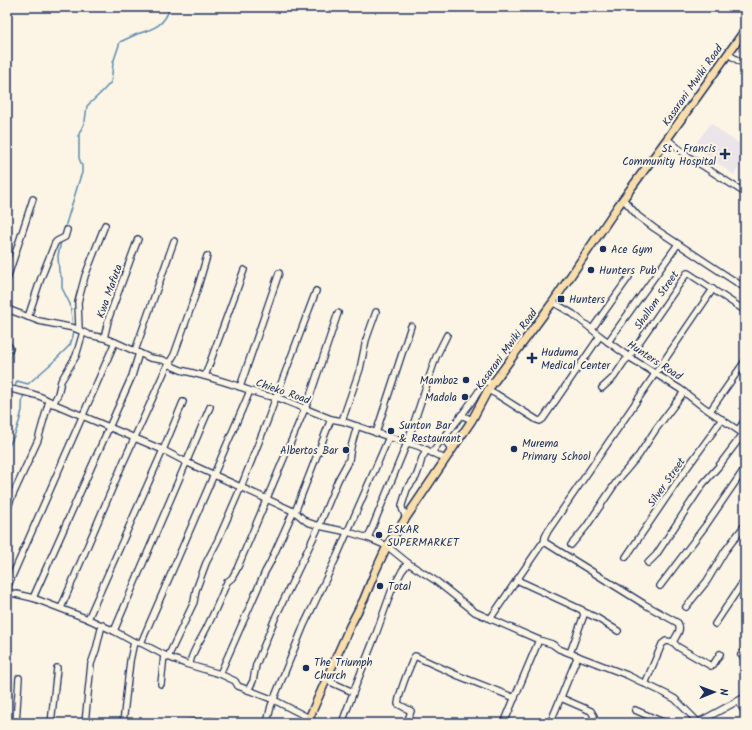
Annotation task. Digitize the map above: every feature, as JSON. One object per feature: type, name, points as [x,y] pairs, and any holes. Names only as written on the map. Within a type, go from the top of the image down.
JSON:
[{"type":"main road","name":"Kasarani Mwiki Road","points":[[308,720],[387,546],[472,420],[490,387],[553,302],[623,199],[745,30]]},
{"type":"street","points":[[728,54],[745,65]]},
{"type":"street","points":[[667,139],[689,157],[743,192],[745,184]]},
{"type":"street","points":[[7,279],[33,199]]},
{"type":"street","points":[[623,199],[638,216],[654,228],[745,288]]},
{"type":"street","points":[[7,511],[10,501],[38,440],[51,402],[58,394],[61,381],[76,356],[78,302],[105,225]]},
{"type":"street","points":[[28,317],[55,243],[65,237],[67,230]]},
{"type":"street","name":"Kwa Mafuta","points":[[104,338],[109,317],[138,239]]},
{"type":"street","points":[[33,598],[132,376],[137,352],[174,241]]},
{"type":"street","points":[[608,342],[678,244]]},
{"type":"street","points":[[61,608],[120,470],[166,368],[174,355],[196,293],[207,256]]},
{"type":"street","points":[[204,376],[244,270]]},
{"type":"street","points":[[240,387],[279,273]]},
{"type":"street","name":"Shallom Street","points":[[602,388],[614,377],[629,357],[686,274],[688,273],[741,308]]},
{"type":"street","points":[[592,329],[629,277]]},
{"type":"street","points":[[490,619],[541,545],[544,543],[548,531],[713,290]]},
{"type":"street","points":[[161,684],[166,656],[194,602],[196,590],[206,563],[218,540],[241,487],[316,292]]},
{"type":"street","name":"Hunters Road","points":[[553,302],[573,314],[629,357],[656,373],[742,433]]},
{"type":"street","points":[[7,309],[39,321],[77,329],[89,335],[115,342],[7,588]]},
{"type":"street","points":[[342,422],[360,369],[366,340],[376,312]]},
{"type":"street","points":[[190,664],[194,652],[208,626],[227,582],[232,578],[237,569],[267,499],[309,399],[338,313]]},
{"type":"street","points":[[376,433],[411,326]]},
{"type":"street","points":[[368,538],[407,443],[436,358],[447,335]]},
{"type":"street","points":[[432,453],[485,381],[487,381],[490,387],[537,420],[540,421],[543,419],[600,336]]},
{"type":"street","name":"Chieko Road","points":[[115,342],[150,358],[163,360],[174,367],[268,397],[276,397],[331,419],[418,446],[445,459]]},
{"type":"street","points":[[7,344],[10,348],[7,354]]},
{"type":"street","points":[[710,411],[745,361]]},
{"type":"street","points":[[7,388],[29,393],[163,450],[294,512],[307,522],[348,532],[387,546],[408,563],[436,580],[475,612],[539,640],[552,644],[560,649],[627,675],[675,700],[698,723],[745,697]]},
{"type":"street","points":[[141,643],[215,475],[250,391]]},
{"type":"street","points":[[571,545],[586,527],[617,481],[639,456],[659,425],[684,392]]},
{"type":"street","points":[[88,619],[183,402]]},
{"type":"street","points":[[468,405],[470,408],[477,410]]},
{"type":"street","points":[[114,631],[210,407]]},
{"type":"street","points":[[461,415],[472,420]]},
{"type":"street","points":[[220,674],[265,572],[294,512],[331,419]]},
{"type":"street","name":"Silver Street","points":[[626,557],[722,419]]},
{"type":"street","points":[[648,563],[656,555],[703,484],[718,468],[742,433],[745,420]]},
{"type":"street","points":[[248,690],[253,681],[256,665],[276,616],[319,526],[338,480],[349,460],[357,426]]},
{"type":"street","points":[[267,723],[271,706],[304,625],[348,532],[389,437]]},
{"type":"street","points":[[443,438],[452,449]]},
{"type":"street","points":[[406,518],[402,505],[408,489],[416,477],[426,450]]},
{"type":"street","points":[[660,586],[706,525],[745,468]]},
{"type":"street","points":[[686,607],[707,580],[745,524]]},
{"type":"street","points":[[544,543],[678,624],[680,629],[673,642]]},
{"type":"street","points":[[349,723],[342,722],[391,592],[408,563]]},
{"type":"street","points":[[715,624],[745,579]]},
{"type":"street","points":[[517,580],[582,610],[618,631]]},
{"type":"street","points":[[7,592],[33,598],[61,608],[114,631],[134,642],[141,643],[166,656],[220,674],[235,681],[238,686],[274,700],[308,720]]},
{"type":"street","points":[[570,653],[584,612]]},
{"type":"street","points":[[85,723],[91,664],[102,626]]},
{"type":"street","points":[[504,723],[539,640]]},
{"type":"street","points":[[645,684],[662,644],[666,641],[673,642],[678,648],[711,666],[714,665],[720,654]]},
{"type":"street","points":[[123,723],[130,661],[134,642]]},
{"type":"street","points":[[741,655],[745,650]]},
{"type":"street","points":[[407,723],[412,711],[398,704],[401,691],[415,656],[459,676],[515,698]]},
{"type":"street","points":[[550,723],[578,656]]},
{"type":"street","points":[[51,723],[57,668]]},
{"type":"street","points":[[16,723],[19,678]]},
{"type":"street","points":[[326,680],[353,692]]},
{"type":"street","points":[[561,698],[591,711],[594,716],[591,723]]},
{"type":"street","points":[[738,700],[745,712]]},
{"type":"street","points":[[635,710],[665,723]]},
{"type":"street","points":[[189,723],[210,721],[223,723]]},
{"type":"shaded area","name":"St . Francis Community Hospital","points":[[711,123],[723,133],[745,147],[745,164],[742,162],[734,175],[694,146]]},
{"type":"waterway","points":[[62,237],[82,173],[82,166],[79,158],[79,134],[85,121],[87,106],[111,82],[113,63],[120,42],[154,28],[162,22],[170,7]]},
{"type":"waterway","points":[[61,241],[58,256],[59,272],[62,278],[62,288],[70,304],[73,326]]},
{"type":"waterway","points":[[16,388],[17,381],[28,384],[52,363],[70,345],[74,330]]},
{"type":"waterway","points":[[7,448],[18,425],[24,394]]},
{"type":"place","name":"St . Francis Community Hospital","points":[[725,154]]},
{"type":"place","name":"Ace Gym","points":[[603,249]]},
{"type":"place","name":"Hunters Pub","points":[[591,270]]},
{"type":"place","name":"Hunters","points":[[561,299]]},
{"type":"place","name":"Huduma Medical Center","points":[[532,358]]},
{"type":"place","name":"Mamboz","points":[[466,380]]},
{"type":"place","name":"Madola","points":[[465,397]]},
{"type":"place","name":"Sunton Bar & Restaurant","points":[[391,431]]},
{"type":"place","name":"Murema Primary School","points":[[514,449]]},
{"type":"place","name":"Albertos Bar","points":[[346,450]]},
{"type":"place","name":"ESKAR SUPERMARKET","points":[[379,535]]},
{"type":"place","name":"Total","points":[[380,586]]},
{"type":"place","name":"The Triumph Church","points":[[306,668]]}]
